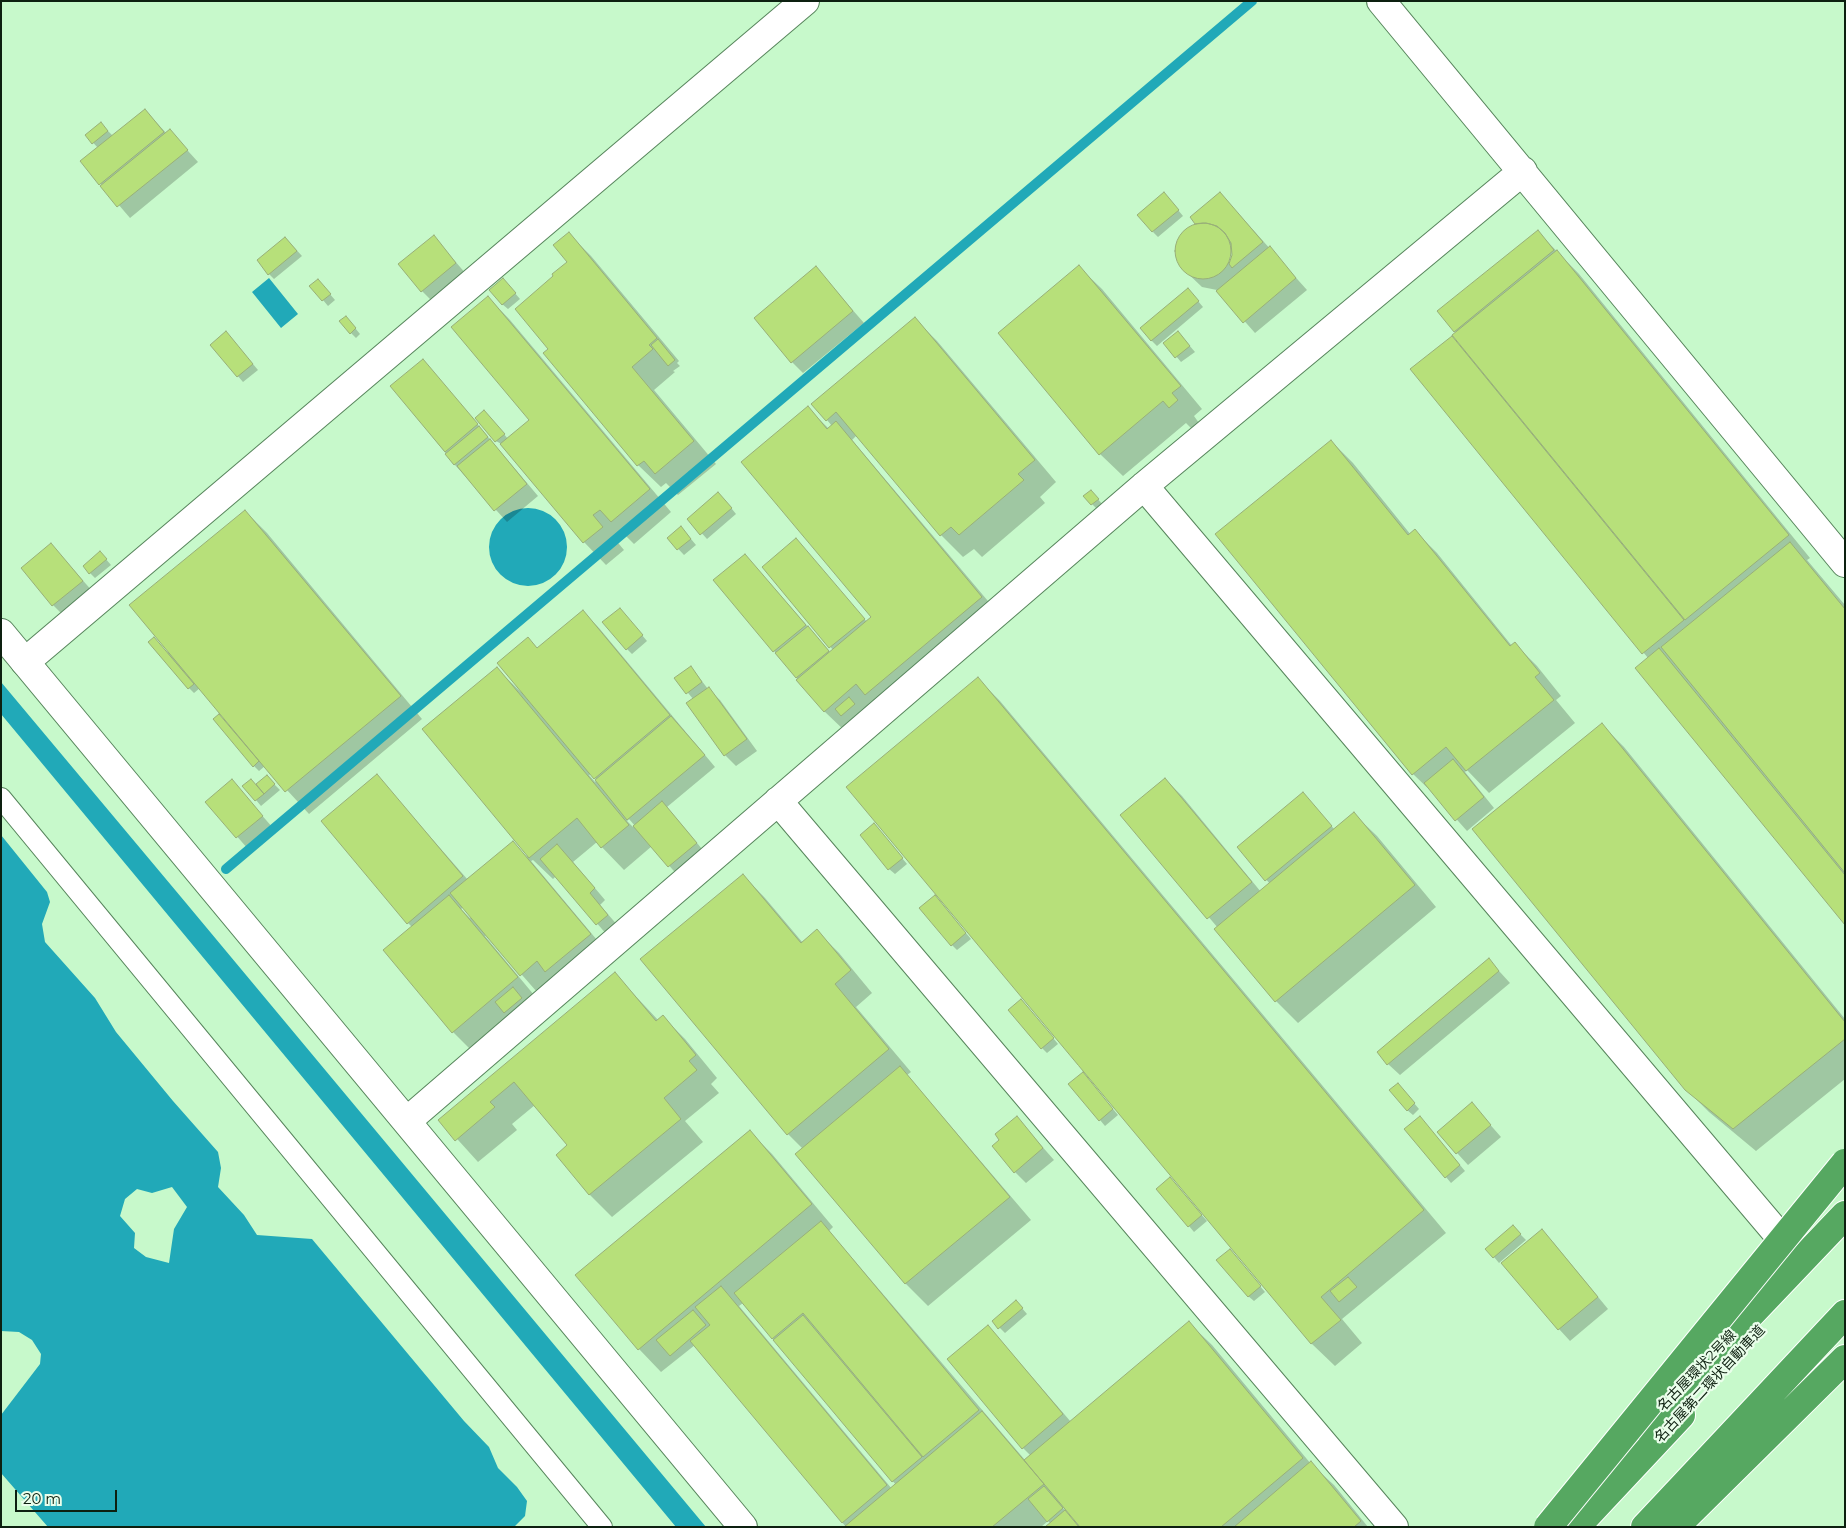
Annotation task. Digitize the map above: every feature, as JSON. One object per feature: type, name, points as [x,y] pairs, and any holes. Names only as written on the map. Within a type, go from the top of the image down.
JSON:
[{"type":"highway","points":[[1548,1527],[1845,1163]]},
{"type":"highway","name":"名古屋環状2号線","points":[[1548,1527],[1801,1262],[1841,1226]]},
{"type":"highway","name":"名古屋第二環状自動車道","points":[[1576,1527],[1841,1226]]},
{"type":"highway","points":[[1644,1527],[1845,1314]]},
{"type":"highway","points":[[1675,1527],[1845,1360]]},
{"type":"highway","points":[[1688,1527],[1845,1360]]},
{"type":"street","points":[[25,662],[805,1]]},
{"type":"street","points":[[1381,1],[1845,562]]},
{"type":"street","points":[[407,1121],[1144,486],[1523,171]]},
{"type":"street","points":[[1144,486],[1801,1262]]},
{"type":"street","points":[[1,634],[743,1527]]},
{"type":"street","points":[[778,801],[1394,1527]]},
{"type":"lane","points":[[1,798],[602,1527]]},
{"type":"water","points":[[269,278],[298,314],[281,328],[252,292]]},
{"type":"water","points":[[528,508],[543,511],[556,519],[564,532],[567,547],[564,562],[556,575],[543,583],[528,586],[513,583],[500,575],[492,562],[489,547],[492,532],[500,519],[513,511]]},
{"type":"water","points":[[1,682],[706,1527],[676,1527],[1,714]]},
{"type":"water","points":[[1,835],[47,892],[50,902],[42,924],[45,942],[95,998],[116,1032],[218,1152],[221,1168],[218,1187],[244,1215],[257,1235],[312,1239],[464,1421],[489,1447],[498,1468],[517,1487],[527,1501],[525,1516],[515,1526],[48,1527],[1,1473],[1,1415],[40,1364],[41,1354],[32,1340],[19,1332],[1,1331]],"holes":[[[172,1187],[187,1207],[174,1229],[169,1263],[146,1257],[134,1248],[135,1233],[120,1216],[125,1199],[137,1189],[152,1193]]]},
{"type":"building","points":[[145,109],[164,132],[99,185],[80,161]]},
{"type":"building","points":[[101,122],[108,131],[92,144],[85,135]]},
{"type":"building","points":[[170,129],[188,150],[117,207],[100,186]]},
{"type":"building","points":[[1164,192],[1179,210],[1152,232],[1137,215]]},
{"type":"building","points":[[1220,192],[1263,242],[1232,268],[1229,264],[1232,255],[1231,243],[1225,233],[1217,226],[1206,223],[1195,224],[1190,217]]},
{"type":"building","points":[[1203,223],[1214,225],[1223,231],[1229,240],[1231,251],[1229,262],[1223,271],[1214,277],[1203,279],[1192,277],[1183,271],[1177,262],[1175,251],[1177,240],[1183,231],[1192,225]]},
{"type":"building","points":[[1538,230],[1554,250],[1454,332],[1437,311]]},
{"type":"building","points":[[569,232],[657,338],[649,345],[653,349],[632,367],[694,441],[655,474],[644,461],[637,466],[543,353],[548,349],[515,309],[567,262],[553,245]]},
{"type":"building","points":[[434,235],[456,263],[421,292],[398,264]]},
{"type":"building","points":[[285,237],[297,251],[268,275],[257,260]]},
{"type":"building","points":[[1270,246],[1296,278],[1243,323],[1216,291]]},
{"type":"building","points":[[1557,250],[1789,535],[1685,620],[1452,335]]},
{"type":"building","points":[[1079,265],[1181,386],[1172,393],[1178,400],[1169,408],[1163,401],[1099,455],[998,333]]},
{"type":"building","points":[[816,266],[853,311],[791,363],[754,318]]},
{"type":"building","points":[[503,278],[516,293],[502,305],[489,290]]},
{"type":"building","points":[[318,279],[331,294],[322,301],[309,286]]},
{"type":"building","points":[[1188,288],[1199,301],[1151,341],[1140,328]]},
{"type":"building","points":[[488,296],[650,489],[611,522],[600,510],[593,515],[603,527],[583,543],[500,444],[529,420],[451,327]]},
{"type":"building","points":[[346,316],[356,328],[350,334],[339,321]]},
{"type":"building","points":[[915,317],[1035,460],[1018,474],[1024,480],[959,535],[951,527],[940,536],[836,412],[826,421],[811,404]]},
{"type":"building","points":[[226,331],[253,364],[237,377],[210,345]]},
{"type":"building","points":[[1178,331],[1190,346],[1175,358],[1163,343]]},
{"type":"building","points":[[1452,336],[1684,620],[1642,654],[1410,369]]},
{"type":"building","points":[[658,339],[675,360],[668,366],[651,345]]},
{"type":"building","points":[[423,359],[478,424],[445,452],[390,386]]},
{"type":"building","points":[[808,406],[827,429],[836,421],[982,597],[865,695],[856,684],[824,712],[796,680],[871,617],[741,462]]},
{"type":"building","points":[[484,410],[505,434],[495,442],[475,418]]},
{"type":"building","points":[[479,426],[488,437],[454,465],[445,454]]},
{"type":"building","points":[[490,439],[527,484],[494,511],[457,466]]},
{"type":"building","points":[[1331,440],[1408,535],[1415,529],[1510,646],[1515,642],[1540,673],[1535,677],[1554,700],[1466,771],[1446,747],[1412,775],[1215,534]]},
{"type":"building","points":[[1091,490],[1099,499],[1091,505],[1083,496]]},
{"type":"building","points":[[718,492],[732,508],[700,535],[687,519]]},
{"type":"building","points":[[245,510],[401,696],[285,792],[129,605]]},
{"type":"building","points":[[681,526],[691,539],[677,550],[667,538]]},
{"type":"building","points":[[796,538],[865,619],[829,648],[762,567]]},
{"type":"building","points":[[1790,542],[1845,609],[1845,873],[1661,647]]},
{"type":"building","points":[[51,543],[83,581],[52,606],[21,568]]},
{"type":"building","points":[[100,551],[107,559],[89,574],[83,566]]},
{"type":"building","points":[[745,554],[806,625],[773,652],[713,580]]},
{"type":"building","points":[[620,608],[643,635],[626,650],[602,622]]},
{"type":"building","points":[[583,610],[670,715],[594,779],[497,663],[528,637],[537,648]]},
{"type":"building","points":[[808,626],[829,651],[796,678],[775,653]]},
{"type":"building","points":[[154,637],[194,684],[188,689],[148,642]]},
{"type":"building","points":[[1659,648],[1845,875],[1845,925],[1635,668]]},
{"type":"building","points":[[691,666],[702,682],[686,694],[674,678]]},
{"type":"building","points":[[497,667],[629,825],[601,848],[577,818],[529,858],[422,729]]},
{"type":"building","points":[[978,677],[1424,1210],[1321,1297],[1341,1320],[1311,1344],[846,787]]},
{"type":"building","points":[[709,687],[747,739],[724,756],[686,703]]},
{"type":"building","points":[[849,697],[855,704],[841,716],[835,709]]},
{"type":"building","points":[[219,714],[259,761],[253,767],[213,719]]},
{"type":"building","points":[[671,716],[705,755],[627,820],[595,780]]},
{"type":"building","points":[[1602,723],[1845,1022],[1845,1039],[1733,1129],[1685,1090],[1472,829]]},
{"type":"building","points":[[1453,759],[1484,797],[1455,821],[1424,783]]},
{"type":"building","points":[[377,774],[463,876],[407,924],[321,821]]},
{"type":"building","points":[[267,775],[275,784],[264,794],[256,784]]},
{"type":"building","points":[[1165,778],[1252,882],[1207,919],[1120,815]]},
{"type":"building","points":[[232,779],[263,816],[236,838],[205,802]]},
{"type":"building","points":[[251,779],[264,794],[255,801],[242,786]]},
{"type":"building","points":[[1303,792],[1332,826],[1265,881],[1237,847]]},
{"type":"building","points":[[662,801],[697,843],[668,867],[633,826]]},
{"type":"building","points":[[1354,812],[1415,885],[1275,1002],[1214,929]]},
{"type":"building","points":[[874,823],[903,858],[888,870],[860,835]]},
{"type":"building","points":[[513,841],[591,934],[545,972],[537,961],[520,976],[450,893]]},
{"type":"building","points":[[557,844],[595,888],[590,893],[608,915],[596,925],[540,859]]},
{"type":"building","points":[[743,874],[801,943],[817,929],[851,970],[835,984],[889,1049],[787,1135],[640,959]]},
{"type":"building","points":[[449,895],[518,977],[452,1033],[383,950]]},
{"type":"building","points":[[935,895],[966,933],[951,946],[919,908]]},
{"type":"building","points":[[1489,958],[1499,971],[1387,1065],[1377,1052]]},
{"type":"building","points":[[615,972],[656,1021],[663,1015],[696,1055],[689,1061],[697,1070],[664,1098],[681,1119],[589,1195],[556,1155],[567,1145],[514,1082],[490,1102],[495,1107],[455,1141],[438,1120]]},
{"type":"building","points":[[513,987],[522,998],[504,1013],[495,1002]]},
{"type":"building","points":[[1021,999],[1054,1038],[1041,1049],[1008,1010]]},
{"type":"building","points":[[900,1066],[1010,1197],[905,1284],[795,1154]]},
{"type":"building","points":[[1083,1072],[1113,1109],[1099,1121],[1068,1084]]},
{"type":"building","points":[[1398,1083],[1415,1103],[1407,1111],[1389,1090]]},
{"type":"building","points":[[1472,1102],[1491,1125],[1456,1154],[1437,1132]]},
{"type":"building","points":[[1017,1116],[1043,1148],[1014,1173],[992,1146],[999,1140],[995,1134]]},
{"type":"building","points":[[1420,1116],[1460,1165],[1445,1178],[1404,1129]]},
{"type":"building","points":[[750,1130],[812,1204],[638,1350],[575,1275]]},
{"type":"building","points":[[1170,1177],[1202,1215],[1188,1227],[1156,1189]]},
{"type":"building","points":[[821,1221],[979,1410],[923,1457],[803,1313],[772,1339],[734,1293]]},
{"type":"building","points":[[1513,1225],[1521,1234],[1493,1258],[1485,1249]]},
{"type":"building","points":[[1542,1229],[1598,1297],[1558,1330],[1501,1263]]},
{"type":"building","points":[[1230,1249],[1261,1286],[1248,1297],[1216,1260]]},
{"type":"building","points":[[1348,1277],[1357,1287],[1339,1302],[1330,1291]]},
{"type":"building","points":[[721,1286],[887,1485],[842,1523],[690,1341],[710,1325],[695,1307]]},
{"type":"building","points":[[1016,1300],[1023,1308],[998,1329],[992,1321]]},
{"type":"building","points":[[693,1310],[706,1325],[670,1356],[656,1340]]},
{"type":"building","points":[[803,1315],[922,1457],[892,1482],[773,1340]]},
{"type":"building","points":[[1189,1321],[1303,1458],[1221,1527],[1080,1527],[1024,1460]]},
{"type":"building","points":[[988,1325],[1063,1414],[1022,1449],[947,1359]]},
{"type":"building","points":[[982,1411],[1044,1484],[992,1527],[844,1527]]},
{"type":"building","points":[[1311,1461],[1361,1521],[1354,1527],[1234,1527]]},
{"type":"building","points":[[1044,1486],[1063,1508],[1047,1522],[1028,1499]]},
{"type":"building","points":[[1065,1510],[1079,1527],[1045,1527]]},
{"type":"waterway","points":[[226,869],[1252,1]]}]
